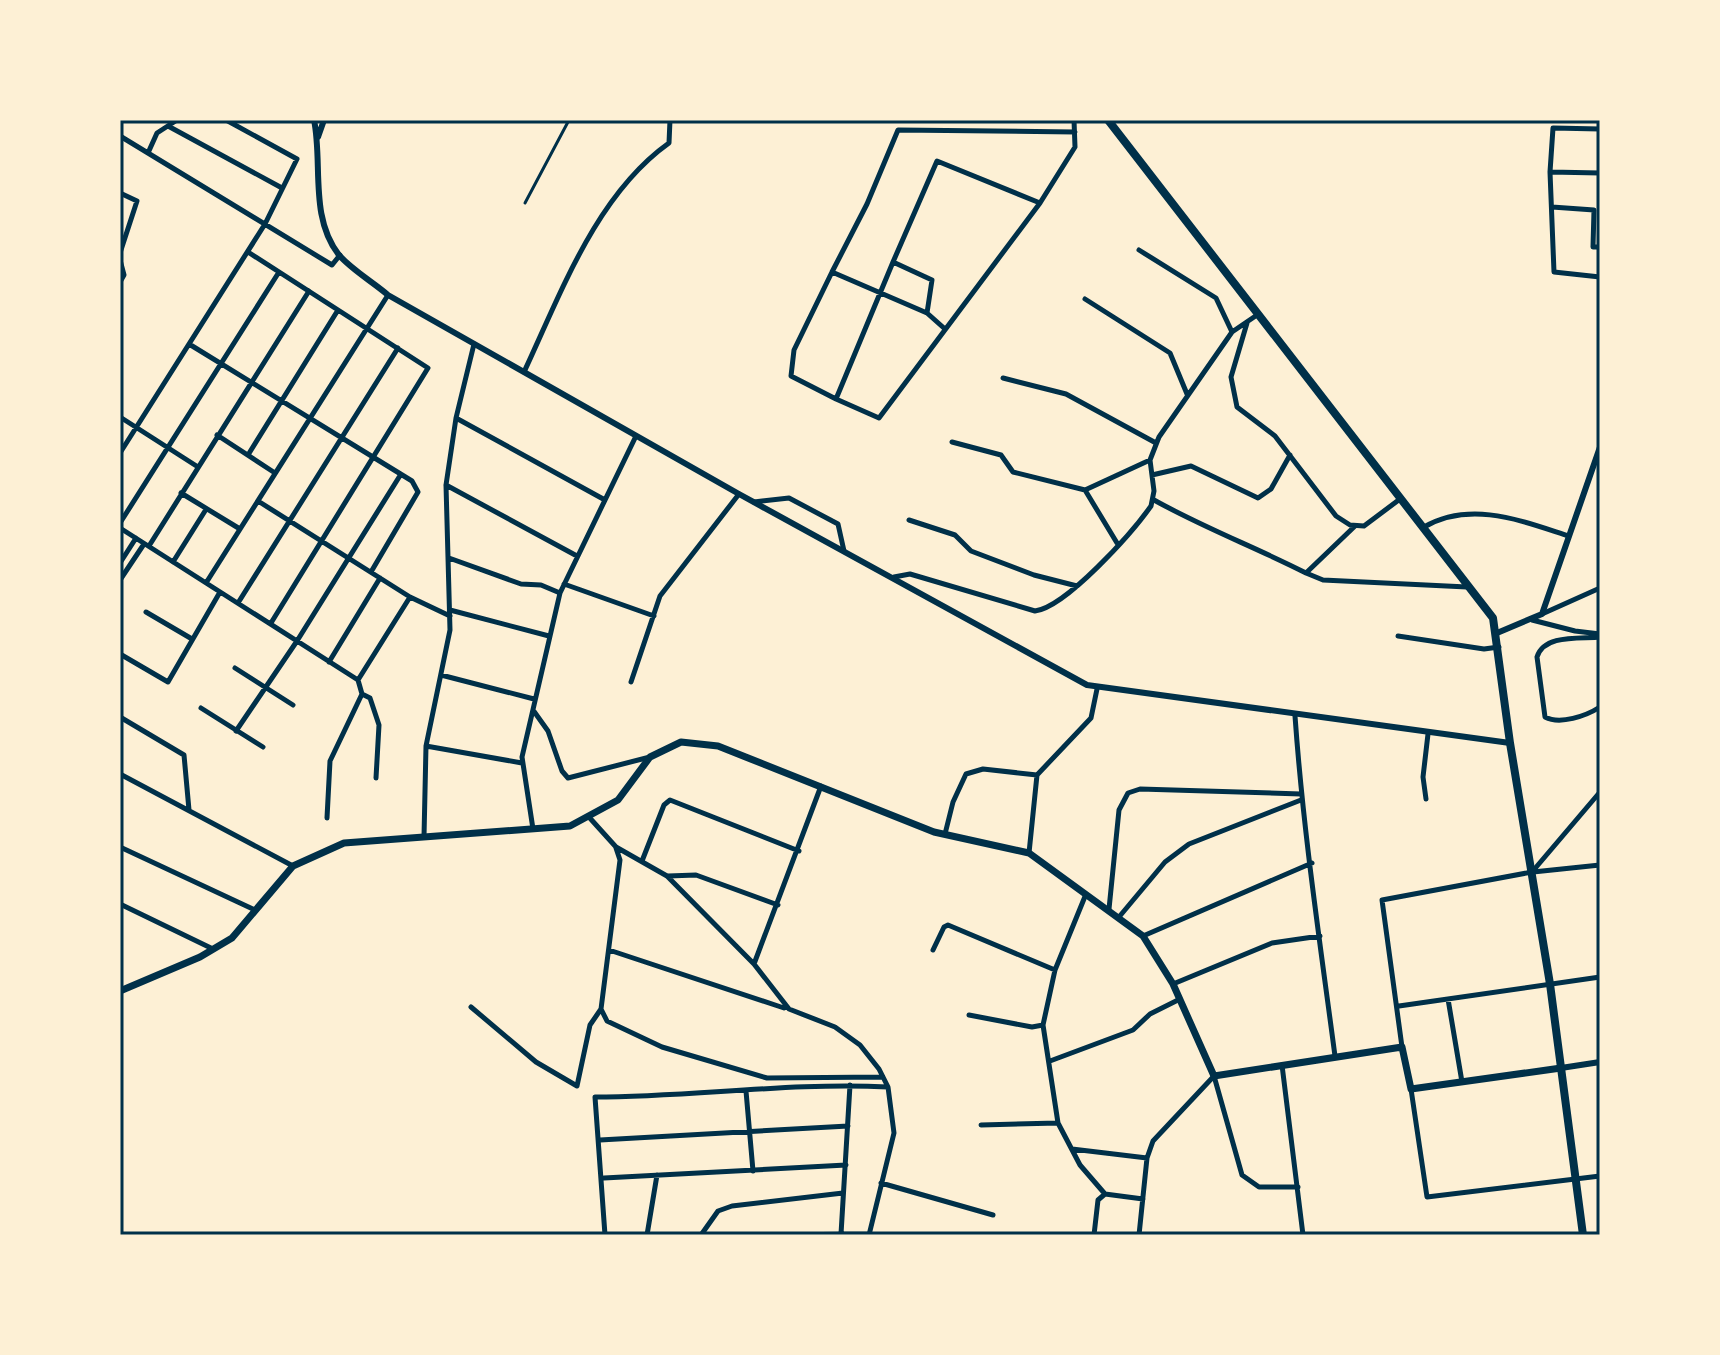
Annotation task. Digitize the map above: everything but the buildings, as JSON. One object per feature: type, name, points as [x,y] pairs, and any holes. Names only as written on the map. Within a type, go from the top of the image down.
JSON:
[{"type":"main road","points":[[1108,120],[1493,618],[1500,646],[1510,743],[1550,984],[1583,1235]]},
{"type":"main road","points":[[120,991],[232,938],[293,866],[344,843],[570,826],[618,800],[650,757],[681,742],[718,746],[945,834],[1029,853],[1143,936],[1173,984],[1214,1076],[1402,1047],[1411,1089],[1561,1068]]},
{"type":"street","points":[[148,153],[157,133],[177,120]]},
{"type":"street","points":[[120,453],[265,224],[297,159],[226,120]]},
{"type":"street","points":[[314,120],[320,200],[330,239],[340,255],[388,295],[753,502],[1097,689],[1510,743]]},
{"type":"street","points":[[316,140],[324,120]]},
{"type":"street","points":[[523,372],[576,263],[623,185],[640,163],[669,143],[670,120]]},
{"type":"street","points":[[1074,120],[1075,132],[1075,147],[1040,203],[879,418],[791,376],[794,350],[867,204],[898,130],[1075,132]]},
{"type":"street","points":[[168,126],[282,188]]},
{"type":"street","points":[[1600,129],[1553,128],[1550,172],[1554,272],[1600,277]]},
{"type":"street","points":[[120,136],[332,265],[340,255]]},
{"type":"street","points":[[836,399],[937,161],[1040,203]]},
{"type":"street","points":[[1550,172],[1600,173]]},
{"type":"street","points":[[120,193],[137,201],[120,253]]},
{"type":"street","points":[[1552,207],[1597,210],[1593,247],[1600,247]]},
{"type":"street","points":[[1139,250],[1216,298],[1232,332]]},
{"type":"street","points":[[248,252],[428,368],[271,623]]},
{"type":"street","points":[[120,260],[124,275],[120,282]]},
{"type":"street","points":[[893,262],[932,280],[927,313]]},
{"type":"street","points":[[279,272],[120,525],[146,545],[358,680],[362,694],[336,741],[330,761],[327,818]]},
{"type":"street","points":[[832,272],[927,313],[945,329]]},
{"type":"street","points":[[120,580],[181,493],[309,291]]},
{"type":"street","points":[[206,583],[388,295]]},
{"type":"street","points":[[1085,299],[1170,353],[1187,394]]},
{"type":"street","points":[[248,455],[338,310]]},
{"type":"street","points":[[894,577],[910,574],[1035,611],[1046,610],[1068,597],[1143,517],[1153,500],[1150,460],[1156,443],[1232,332],[1257,315]]},
{"type":"street","points":[[1247,322],[1231,377],[1237,407],[1275,436],[1336,516],[1356,526],[1364,526],[1400,499]]},
{"type":"street","points":[[189,344],[412,481],[418,492],[371,572]]},
{"type":"street","points":[[424,837],[426,746],[450,613],[446,485],[456,418],[474,344]]},
{"type":"street","points":[[238,603],[398,348]]},
{"type":"street","points":[[1003,378],[1066,394],[1156,443]]},
{"type":"street","points":[[120,417],[198,467]]},
{"type":"street","points":[[456,418],[605,500]]},
{"type":"street","points":[[217,435],[275,473]]},
{"type":"street","points":[[533,830],[522,763],[560,593],[636,436]]},
{"type":"street","points":[[952,442],[1001,455],[1013,472],[1085,490],[1150,460]]},
{"type":"street","points":[[1542,614],[1600,447]]},
{"type":"street","points":[[1152,475],[1191,466],[1258,498],[1271,489],[1290,455]]},
{"type":"street","points":[[236,731],[297,641],[401,474]]},
{"type":"street","points":[[446,485],[577,556]]},
{"type":"street","points":[[1085,490],[1117,543]]},
{"type":"street","points":[[181,493],[205,511],[240,529]]},
{"type":"street","points":[[631,682],[660,596],[739,494]]},
{"type":"street","points":[[753,502],[789,498],[838,524],[844,551]]},
{"type":"street","points":[[1153,500],[1215,534],[1235,537],[1323,580],[1469,587]]},
{"type":"street","points":[[258,501],[410,597],[450,613],[549,636]]},
{"type":"street","points":[[173,562],[205,511]]},
{"type":"street","points":[[1423,528],[1437,520],[1477,514],[1511,518],[1569,536]]},
{"type":"street","points":[[909,520],[955,535],[971,551],[1034,575],[1077,586]]},
{"type":"street","points":[[1306,573],[1356,526]]},
{"type":"street","points":[[120,563],[136,538]]},
{"type":"street","points":[[449,558],[521,584],[541,585],[560,593]]},
{"type":"street","points":[[329,662],[380,578]]},
{"type":"street","points":[[564,584],[654,616]]},
{"type":"street","points":[[1497,633],[1600,588]]},
{"type":"street","points":[[120,654],[168,682],[220,592]]},
{"type":"street","points":[[358,680],[410,597]]},
{"type":"street","points":[[146,612],[192,639]]},
{"type":"street","points":[[1532,620],[1600,636]]},
{"type":"street","points":[[1398,636],[1472,647],[1500,646]]},
{"type":"street","points":[[1600,636],[1549,642],[1539,649],[1537,657],[1545,717],[1552,721],[1582,716],[1600,707]]},
{"type":"street","points":[[235,668],[293,705]]},
{"type":"street","points":[[441,675],[534,699]]},
{"type":"street","points":[[1029,853],[1037,775],[1091,718],[1097,689]]},
{"type":"street","points":[[362,694],[370,698],[379,725],[376,778]]},
{"type":"street","points":[[201,708],[263,747]]},
{"type":"street","points":[[532,710],[548,731],[562,771],[568,778],[650,757]]},
{"type":"street","points":[[1295,716],[1301,797],[1335,1056]]},
{"type":"street","points":[[120,717],[184,755],[189,810]]},
{"type":"street","points":[[1426,799],[1423,777],[1428,734]]},
{"type":"street","points":[[426,746],[522,763]]},
{"type":"street","points":[[945,834],[953,802],[966,774],[983,769],[1037,775]]},
{"type":"street","points":[[120,774],[293,866]]},
{"type":"street","points":[[754,964],[821,786]]},
{"type":"street","points":[[1109,909],[1113,900],[1119,810],[1128,793],[1140,789],[1301,797]]},
{"type":"street","points":[[1532,872],[1600,792]]},
{"type":"street","points":[[1119,917],[1165,862],[1189,844],[1301,797]]},
{"type":"street","points":[[642,862],[664,805],[670,800],[799,851]]},
{"type":"street","points":[[588,816],[616,847],[667,876],[754,964],[789,1009]]},
{"type":"street","points":[[120,847],[255,910]]},
{"type":"street","points":[[471,1007],[536,1062],[577,1086],[590,1025],[601,1009],[620,860],[616,847]]},
{"type":"street","points":[[1143,936],[1312,863]]},
{"type":"street","points":[[1402,1047],[1399,1006],[1382,900],[1532,872],[1600,865]]},
{"type":"street","points":[[667,876],[696,875],[778,905]]},
{"type":"street","points":[[1087,893],[1055,970],[1043,1025],[1058,1123],[1080,1165],[1105,1194],[1143,1199]]},
{"type":"street","points":[[120,904],[213,949]]},
{"type":"street","points":[[933,950],[944,927],[948,925],[1055,970]]},
{"type":"street","points":[[1173,984],[1272,943],[1320,936]]},
{"type":"street","points":[[609,950],[835,1027],[860,1045],[879,1069],[888,1087],[894,1133],[868,1234],[774,1235]]},
{"type":"street","points":[[1399,1006],[1600,977]]},
{"type":"street","points":[[1050,1061],[1133,1030],[1150,1014],[1180,999]]},
{"type":"street","points":[[1448,999],[1462,1082]]},
{"type":"street","points":[[601,1009],[607,1021],[662,1047],[767,1078],[884,1078]]},
{"type":"street","points":[[969,1015],[1032,1027],[1043,1025]]},
{"type":"street","points":[[1561,1068],[1600,1062]]},
{"type":"street","points":[[1282,1064],[1303,1235]]},
{"type":"street","points":[[873,1076],[879,1069]]},
{"type":"street","points":[[1139,1235],[1147,1158],[1153,1141],[1214,1076]]},
{"type":"street","points":[[1214,1076],[1242,1175],[1259,1187],[1298,1187]]},
{"type":"street","points":[[605,1235],[604,1178],[595,1097],[684,1097],[850,1085],[888,1087]]},
{"type":"street","points":[[841,1234],[850,1085]]},
{"type":"street","points":[[1411,1089],[1427,1197],[1600,1176]]},
{"type":"street","points":[[746,1091],[753,1171]]},
{"type":"street","points":[[981,1125],[1058,1123]]},
{"type":"street","points":[[600,1140],[848,1126]]},
{"type":"street","points":[[1071,1149],[1147,1158]]},
{"type":"street","points":[[604,1178],[846,1165]]},
{"type":"street","points":[[647,1235],[657,1175]]},
{"type":"street","points":[[881,1183],[993,1215]]},
{"type":"street","points":[[701,1235],[718,1211],[732,1206],[843,1193]]},
{"type":"street","points":[[1094,1235],[1098,1200],[1105,1194]]},
{"type":"lane","points":[[525,203],[569,120]]}]
